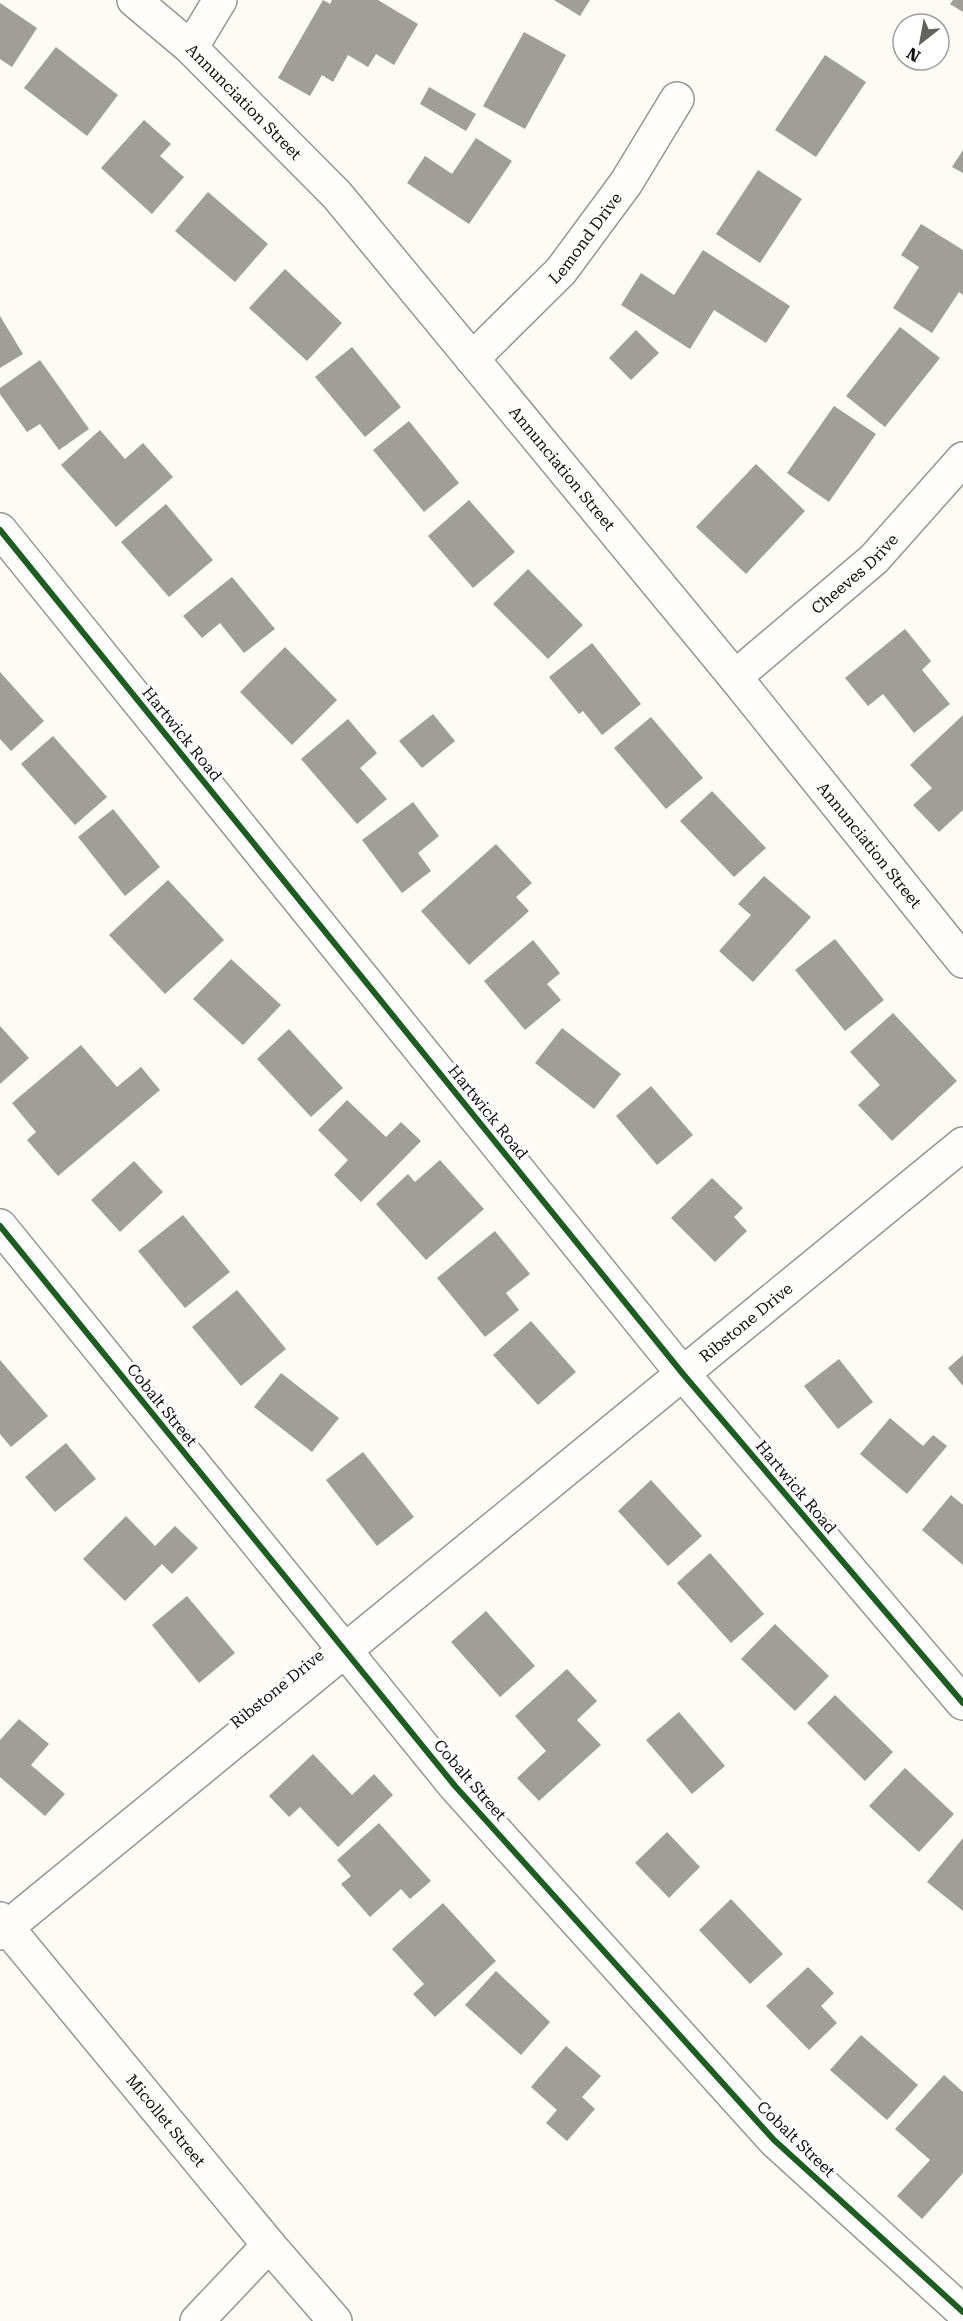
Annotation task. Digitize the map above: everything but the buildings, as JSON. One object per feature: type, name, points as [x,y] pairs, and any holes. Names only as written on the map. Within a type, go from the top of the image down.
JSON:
[{"type":"street","name":"Annunciation Street","points":[[134,0],[191,48],[337,195],[735,677],[963,961]]},
{"type":"street","points":[[191,48],[220,0]]},
{"type":"street","name":"Lemond Drive","points":[[472,359],[561,271],[626,183],[677,99]]},
{"type":"street","name":"Cheeves Drive","points":[[735,677],[874,559],[963,459]]},
{"type":"street","name":"Hartwick Road","points":[[0,530],[683,1374],[963,1703]]},
{"type":"street","name":"Ribstone Drive","points":[[2,1926],[344,1651],[963,1144]]},
{"type":"street","name":"Cobalt Street","points":[[0,1226],[455,1786],[774,2140],[963,2312]]},
{"type":"street","name":"Micollet Street","points":[[2,1926],[335,2321]]},
{"type":"street","points":[[197,2321],[269,2245]]},
{"type":"cycle path","points":[[0,530],[683,1374],[963,1703]]},
{"type":"cycle path","points":[[0,1226],[455,1786],[774,2140],[963,2312]]}]
